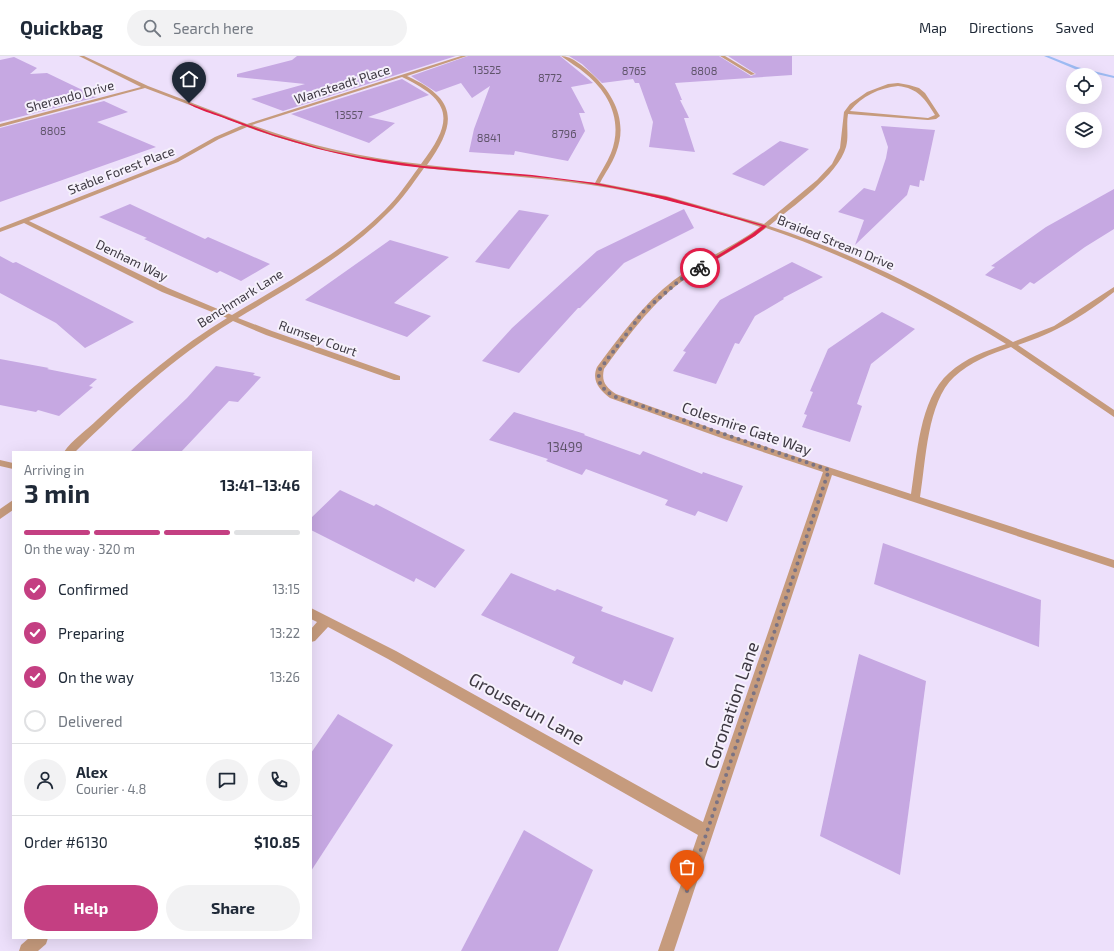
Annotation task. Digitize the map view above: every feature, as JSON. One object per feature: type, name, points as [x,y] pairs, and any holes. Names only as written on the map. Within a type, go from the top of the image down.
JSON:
[{"type":"street","name":"Braided Stream Drive","points":[[81,56],[145,87],[248,126],[293,142],[325,151],[423,167],[532,176],[596,184],[666,198],[765,226],[852,259],[900,281],[950,307],[1066,379],[1114,414]]},
{"type":"street","name":"Wansteadt Place","points":[[248,126],[465,56]]},
{"type":"street","points":[[563,56],[588,72],[599,82],[613,103],[618,119],[618,132],[615,148],[596,184]]},
{"type":"street","points":[[722,56],[753,74]]},
{"type":"street","name":"Benchmark Lane","points":[[70,451],[150,376],[191,345],[232,318],[319,265],[355,239],[386,212],[423,167],[434,151],[442,135],[446,119],[446,108],[436,94],[427,87],[403,76]]},
{"type":"street","points":[[897,84],[911,86],[923,93],[938,115],[934,118],[928,119],[846,112],[853,103],[863,96],[876,90],[897,84]]},
{"type":"street","name":"Sherando Drive","points":[[0,126],[145,87]]},
{"type":"street","name":"Colesmire Gate Way","points":[[846,112],[843,121],[846,139],[842,152],[834,166],[821,179],[754,235],[680,280],[660,295],[643,312],[600,369],[598,378],[601,387],[613,396],[915,499],[1114,564]]},
{"type":"street","name":"Stable Forest Place","points":[[0,230],[176,161],[217,138],[248,126]]},
{"type":"street","name":"Denham Way","points":[[24,220],[166,290],[232,318]]},
{"type":"street","points":[[915,499],[932,408],[941,387],[953,373],[972,359],[1049,331],[1080,314],[1114,289]]},
{"type":"street","name":"Rumsey Court","points":[[232,318],[269,333],[397,378]]},
{"type":"street","points":[[0,463],[12,466]]},
{"type":"street","name":"Coronation Lane","points":[[666,951],[829,470]]},
{"type":"street","points":[[0,515],[12,505]]},
{"type":"street","name":"Grouserun Lane","points":[[312,614],[399,659],[707,832]]},
{"type":"street","points":[[312,637],[326,621]]},
{"type":"street","points":[[27,951],[39,939]]},
{"type":"building","points":[[297,56],[456,56],[283,111],[251,99],[305,84],[237,77],[237,74],[292,60]]},
{"type":"building","points":[[468,56],[560,56],[593,83],[571,87],[585,113],[579,113],[585,131],[568,161],[515,151],[514,155],[469,152],[474,129],[490,86],[472,98],[461,83],[436,92],[411,76]]},
{"type":"building","points":[[569,56],[719,56],[751,76],[756,74],[728,56],[792,56],[792,75],[675,83],[682,100],[680,100],[689,118],[684,118],[695,152],[649,147],[653,122],[639,83],[635,83],[633,79],[602,83],[582,64]]},
{"type":"building","points":[[14,57],[37,68],[30,74],[47,73],[97,97],[0,122],[0,60]]},
{"type":"building","points":[[402,79],[429,95],[368,117],[395,123],[369,143],[291,114]]},
{"type":"building","points":[[104,101],[128,112],[97,122],[156,147],[0,202],[0,128]]},
{"type":"building","points":[[881,126],[935,130],[924,181],[920,180],[919,187],[910,185],[907,195],[855,245],[864,220],[838,212],[864,188],[875,191],[888,147]]},
{"type":"building","points":[[780,141],[809,149],[764,186],[732,174]]},
{"type":"building","points":[[1114,189],[1114,229],[1085,247],[1034,284],[1030,282],[1021,290],[985,275],[995,267],[991,266],[1046,227]]},
{"type":"building","points":[[130,204],[205,239],[208,237],[270,264],[241,281],[220,271],[217,273],[144,239],[147,238],[99,217]]},
{"type":"building","points":[[684,209],[694,228],[624,263],[580,308],[578,308],[519,373],[482,361],[512,328],[597,251]]},
{"type":"building","points":[[519,210],[549,215],[509,269],[475,262]]},
{"type":"building","points":[[390,240],[449,257],[394,303],[431,316],[407,337],[305,300]]},
{"type":"building","points":[[0,256],[13,263],[16,262],[134,322],[85,348],[56,323],[0,293]]},
{"type":"building","points":[[792,262],[823,277],[783,298],[784,299],[755,316],[739,344],[735,343],[716,384],[673,371],[686,352],[683,351],[720,300]]},
{"type":"building","points":[[882,312],[915,329],[871,364],[857,404],[862,406],[850,442],[802,427],[807,415],[804,414],[813,392],[810,391],[828,349]]},
{"type":"building","points":[[0,359],[97,379],[89,386],[93,387],[59,416],[38,410],[36,412],[0,405]]},
{"type":"building","points":[[216,366],[255,373],[253,375],[261,377],[238,402],[229,401],[182,451],[131,451],[187,398]]},
{"type":"building","points":[[514,412],[585,434],[584,435],[640,455],[643,451],[702,474],[703,472],[743,486],[727,522],[698,511],[695,516],[665,505],[668,500],[586,469],[582,475],[546,461],[548,459],[489,440]]},
{"type":"building","points":[[340,490],[374,506],[376,504],[465,550],[435,588],[416,578],[414,582],[312,531],[312,517]]},
{"type":"building","points":[[883,543],[1041,600],[1039,647],[874,584]]},
{"type":"building","points":[[511,573],[555,591],[557,589],[603,607],[601,611],[674,638],[652,692],[624,680],[622,685],[572,663],[575,657],[481,615]]},
{"type":"building","points":[[859,654],[926,681],[900,875],[820,836]]},
{"type":"building","points":[[338,714],[393,745],[312,869],[312,752]]},
{"type":"building","points":[[524,830],[593,870],[558,951],[461,951]]},
{"type":"waterway","points":[[1046,56],[1076,68],[1114,77]]},
{"type":"way so far","points":[[687,891],[829,470],[730,438],[613,396],[601,387],[598,378],[600,369],[643,312],[660,295],[680,280],[700,268]]},
{"type":"route","points":[[189,103],[271,135],[325,151],[423,167],[573,180],[631,190],[666,198],[765,226],[754,235],[700,268]]}]
